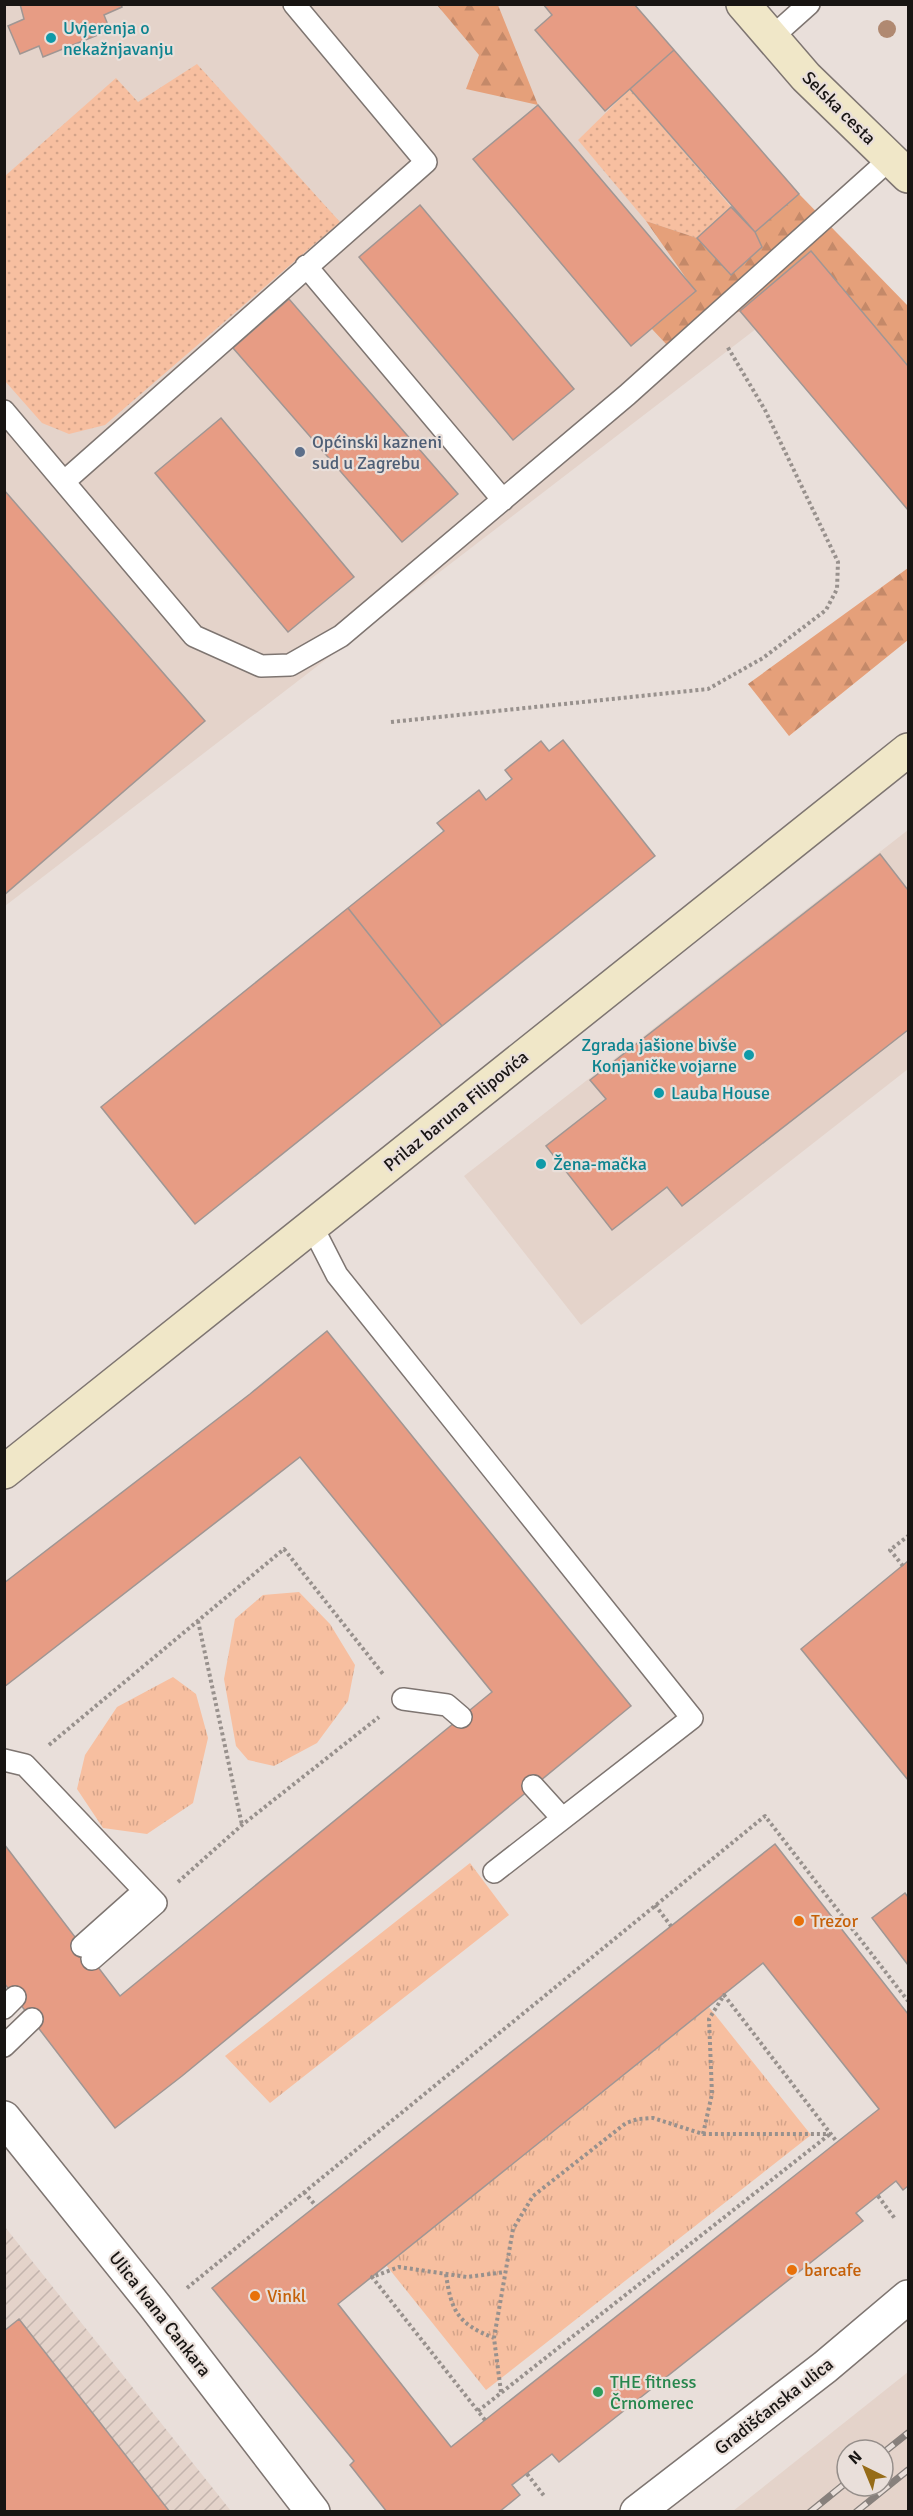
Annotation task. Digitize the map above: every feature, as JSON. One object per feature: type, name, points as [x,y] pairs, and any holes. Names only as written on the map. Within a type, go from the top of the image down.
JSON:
[{"type":"main road","name":"Selska cesta","points":[[742,4],[806,77],[899,167]]},
{"type":"main road","name":"Prilaz baruna Filipovića","points":[[4,1472],[909,750]]},
{"type":"street","name":"Ulica Ivana Cankara","points":[[4,2118],[155,2306],[313,2511]]},
{"type":"street","name":"Gradišćanska ulica","points":[[637,2511],[825,2367],[909,2297]]},
{"type":"lane","points":[[66,480],[426,162],[294,4]]},
{"type":"lane","points":[[771,38],[809,4]]},
{"type":"lane","points":[[4,411],[66,480],[194,636],[261,666],[290,664],[341,636],[627,395],[711,319],[899,167]]},
{"type":"lane","points":[[306,266],[503,500]]},
{"type":"lane","points":[[312,1226],[337,1275],[692,1718],[494,1872]]},
{"type":"lane","points":[[403,1699],[447,1705],[461,1717]]},
{"type":"lane","points":[[4,1760],[25,1765],[146,1900],[87,1953]]},
{"type":"lane","points":[[533,1786],[562,1818]]},
{"type":"lane","points":[[4,2046],[32,2019]]},
{"type":"path","points":[[391,722],[708,689],[763,657],[826,610],[837,589],[838,562],[765,410],[711,319]]},
{"type":"path","points":[[903,1566],[890,1550],[909,1536]]},
{"type":"path","points":[[25,1765],[285,1549],[403,1699],[146,1900]]},
{"type":"path","points":[[198,1621],[242,1825]]},
{"type":"path","points":[[180,2293],[765,1816],[909,2001]]},
{"type":"path","points":[[655,1905],[671,1926]]},
{"type":"path","points":[[703,2134],[712,2094],[710,2019],[723,1995],[837,2142]]},
{"type":"path","points":[[501,2392],[494,2338],[513,2229],[532,2196],[626,2123],[638,2119],[653,2118],[703,2134],[830,2134]]},
{"type":"path","points":[[478,2411],[830,2134]]},
{"type":"path","points":[[304,2192],[316,2206]]},
{"type":"path","points":[[878,2196],[896,2220]]},
{"type":"path","points":[[484,2420],[372,2277],[399,2267],[467,2277],[505,2272]]},
{"type":"path","points":[[447,2274],[454,2312],[477,2332],[494,2338]]},
{"type":"path","points":[[527,2474],[545,2497]]},
{"type":"shaded area","name":"Općinski kazneni sud u Zagrebu","points":[[5,5],[634,5],[799,194],[856,252],[5,906]]},
{"type":"shaded area","name":"Zgrada jašione bivše Konjaničke vojarne","points":[[908,830],[908,1069],[581,1325],[464,1176]]},
{"type":"shaded area","points":[[5,2227],[231,2511],[5,2511]]},
{"type":"shaded area","points":[[908,2372],[908,2511],[733,2511]]},
{"type":"green space","points":[[437,5],[498,5],[538,105],[466,89],[479,55]]},
{"type":"green space","points":[[197,64],[340,222],[105,425],[69,434],[42,423],[5,381],[5,176],[116,78],[138,102]]},
{"type":"green space","points":[[630,89],[731,207],[697,238],[646,221],[578,140]]},
{"type":"green space","points":[[799,194],[908,306],[908,366],[811,251],[740,311],[667,345],[651,328],[695,291],[646,221],[697,238],[731,275],[762,247],[755,232]]},
{"type":"green space","points":[[908,568],[908,640],[789,736],[748,684]]},
{"type":"green space","points":[[299,1592],[330,1624],[355,1665],[348,1701],[317,1743],[274,1766],[248,1760],[236,1746],[224,1679],[235,1619],[263,1595]]},
{"type":"green space","points":[[173,1677],[196,1694],[208,1738],[193,1803],[147,1834],[103,1828],[77,1789],[85,1755],[117,1707]]},
{"type":"green space","points":[[470,1863],[509,1915],[270,2103],[225,2056]]},
{"type":"green space","points":[[709,2007],[811,2135],[486,2390],[386,2265]]},
{"type":"building","name":"Uvjerenja o nekažnjavanju","points":[[20,4],[121,4],[122,7],[104,15],[110,30],[43,57],[39,46],[20,54],[8,26],[24,19]]},
{"type":"building","points":[[543,4],[634,4],[674,50],[605,111],[535,30],[552,15]]},
{"type":"building","points":[[674,50],[799,194],[755,232],[630,89]]},
{"type":"building","points":[[538,105],[696,291],[631,346],[473,159]]},
{"type":"building","points":[[420,205],[574,389],[513,440],[359,257]]},
{"type":"building","points":[[731,207],[755,232],[762,247],[731,275],[697,238]]},
{"type":"building","points":[[811,251],[908,366],[908,510],[740,311]]},
{"type":"building","points":[[289,299],[458,494],[402,542],[233,348]]},
{"type":"building","points":[[221,418],[354,577],[288,632],[155,473]]},
{"type":"building","points":[[4,490],[205,721],[4,895]]},
{"type":"building","points":[[563,740],[655,856],[442,1026],[348,908],[444,831],[437,823],[479,790],[486,800],[512,779],[505,770],[541,741],[549,751]]},
{"type":"building","name":"Zgrada jašione bivše Konjaničke vojarne","points":[[880,854],[908,890],[908,1030],[682,1206],[667,1187],[612,1230],[546,1146],[606,1099],[590,1080]]},
{"type":"building","points":[[348,908],[442,1026],[195,1224],[101,1107]]},
{"type":"building","points":[[327,1331],[631,1706],[182,2076],[115,2128],[4,1983],[4,1844],[120,1996],[492,1692],[300,1457],[4,1687],[4,1583],[250,1394]]},
{"type":"building","points":[[908,1561],[908,1780],[801,1649]]},
{"type":"building","points":[[775,1844],[908,2014],[908,2186],[903,2190],[896,2181],[856,2213],[863,2221],[621,2413],[559,2462],[552,2454],[512,2485],[520,2495],[499,2512],[387,2512],[350,2465],[354,2461],[212,2288]],"holes":[[[763,1963],[879,2109],[451,2447],[338,2304]]]},
{"type":"building","points":[[905,1893],[908,1897],[908,1965],[872,1918]]},
{"type":"building","points":[[19,2319],[170,2512],[4,2512],[4,2331]]},
{"type":"railway","points":[[895,2443],[908,2433]]},
{"type":"railway","points":[[856,2512],[908,2470]]},
{"type":"railway","points":[[810,2512],[835,2492]]},
{"type":"place","name":"Uvjerenja o nekažnjavanju","points":[[51,38]]},
{"type":"place","name":"Općinski kazneni sud u Zagrebu","points":[[300,452]]},
{"type":"place","name":"Zgrada jašione bivše Konjaničke vojarne","points":[[749,1055]]},
{"type":"place","name":"Lauba House","points":[[659,1093]]},
{"type":"place","name":"Žena-mačka","points":[[541,1164]]},
{"type":"place","name":"Trezor","points":[[799,1921]]},
{"type":"place","name":"barcafe","points":[[792,2270]]},
{"type":"place","name":"Vinkl","points":[[255,2296]]},
{"type":"place","name":"THE fitness Črnomerec","points":[[598,2392]]}]
